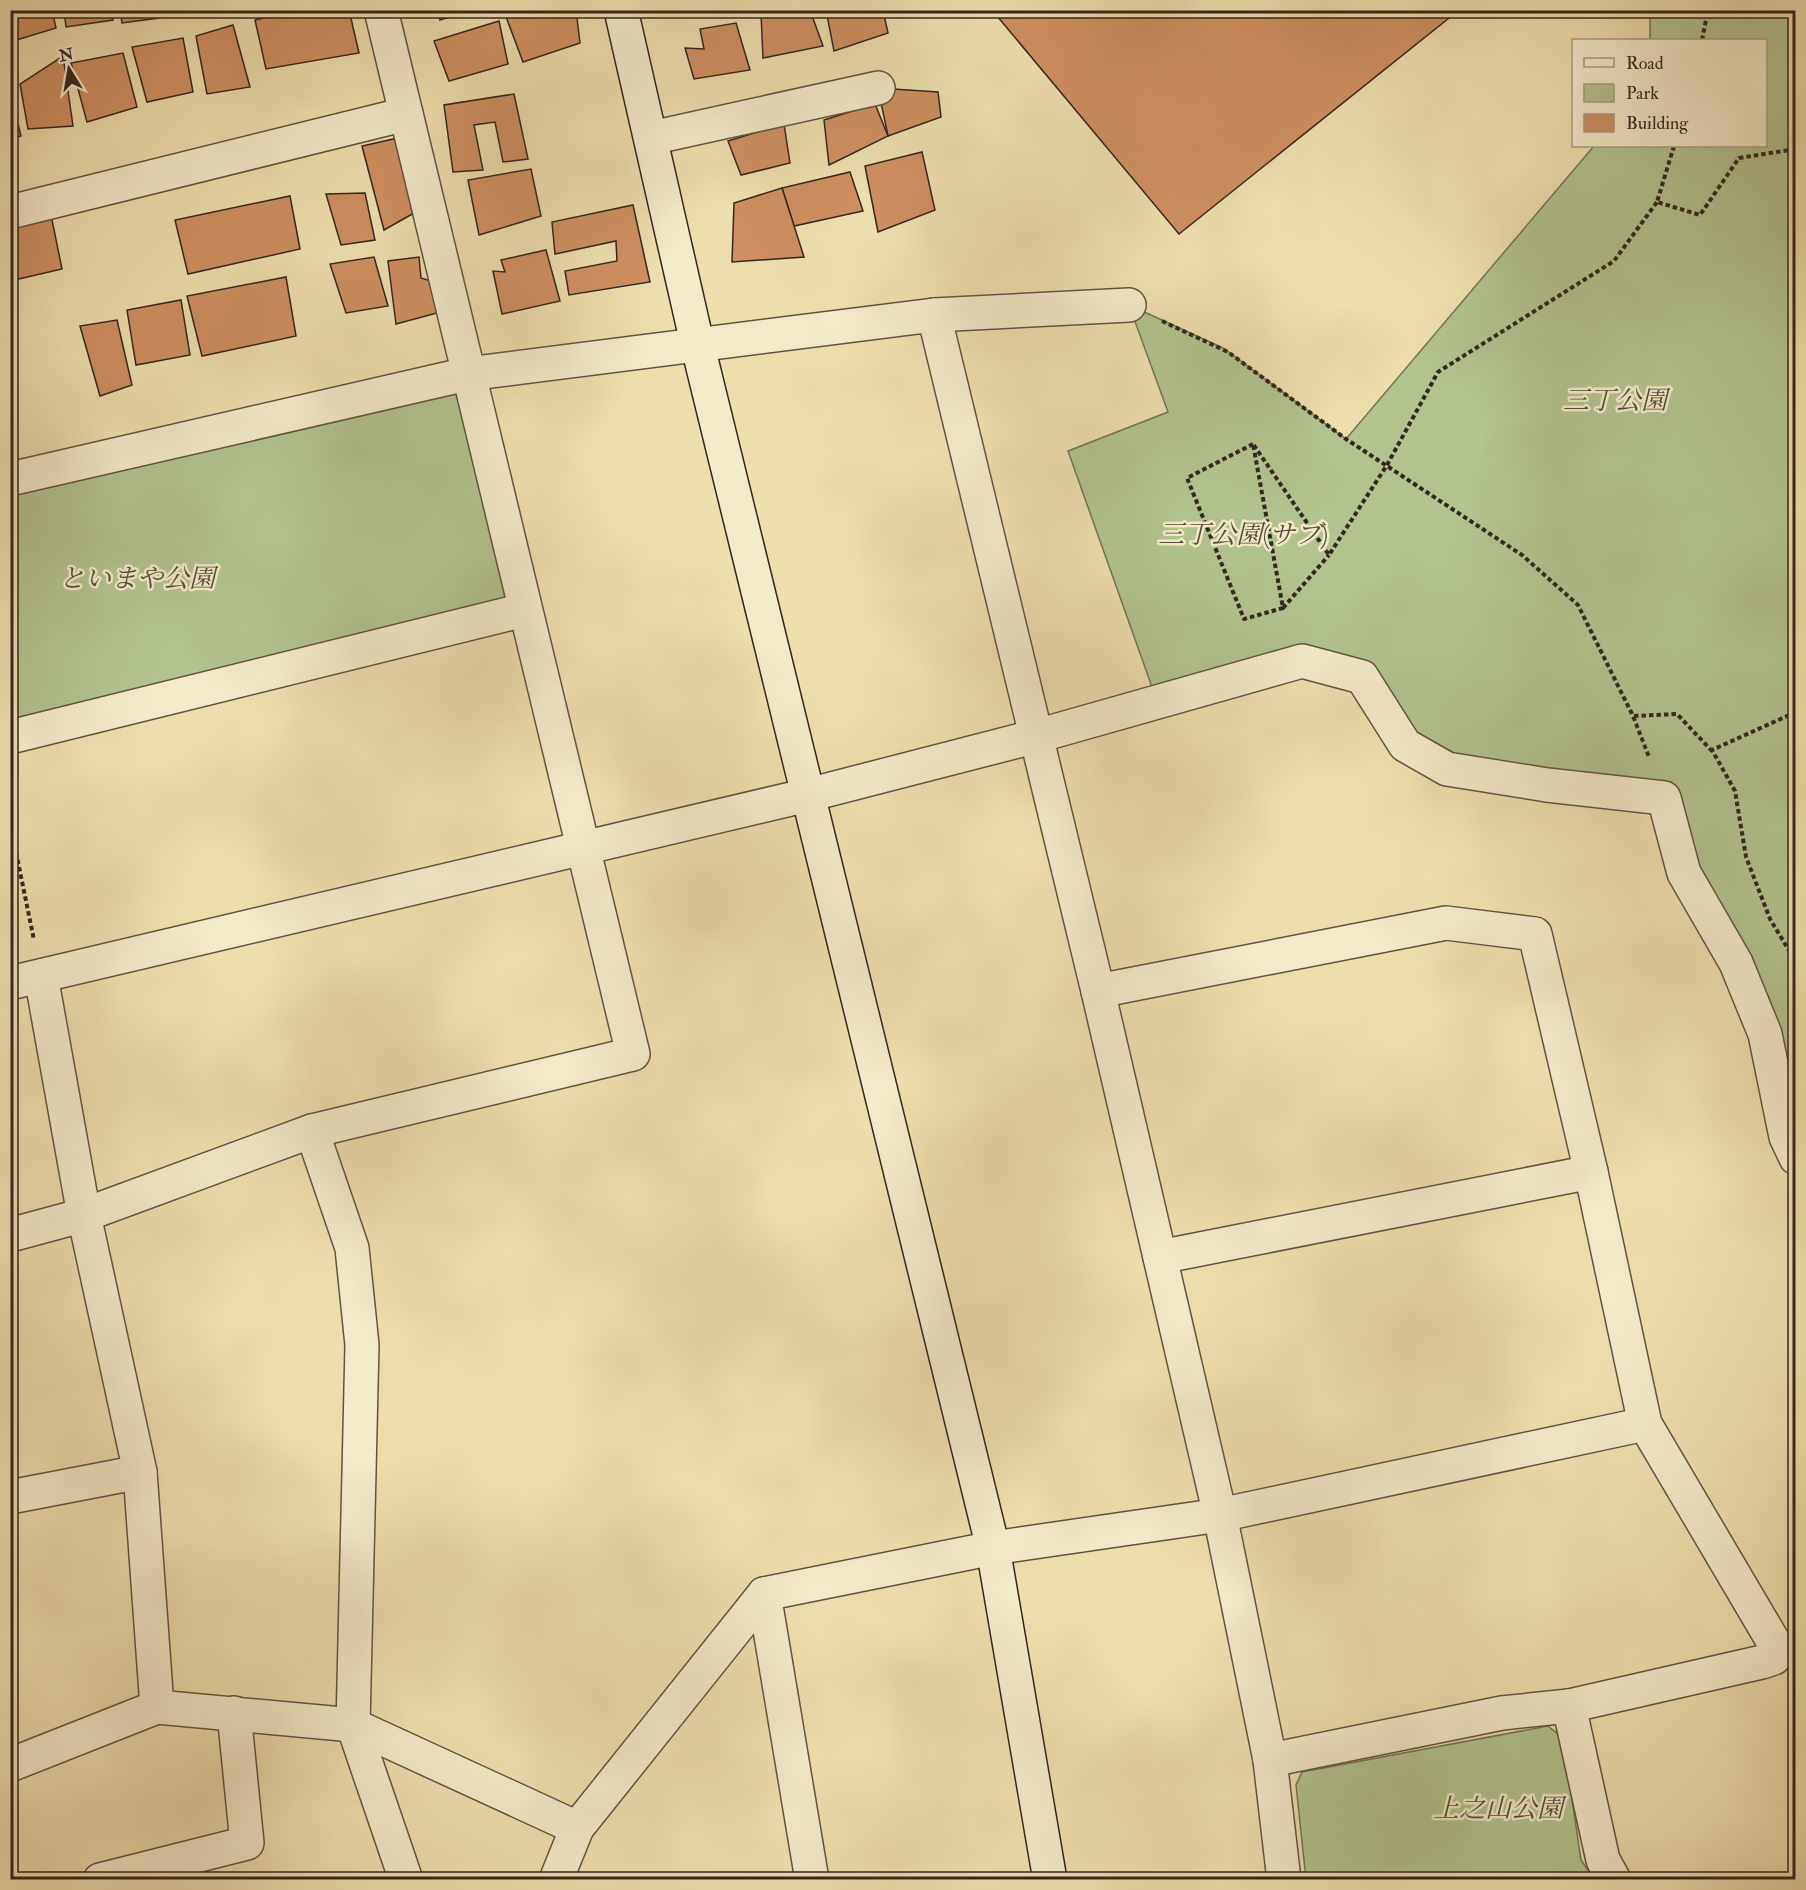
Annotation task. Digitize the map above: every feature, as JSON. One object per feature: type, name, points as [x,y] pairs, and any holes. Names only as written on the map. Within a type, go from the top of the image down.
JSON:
[{"type":"street","points":[[10,1235],[84,1215],[312,1131],[633,1054],[467,374],[381,10]]},
{"type":"street","points":[[621,10],[698,347],[993,1548],[1050,1880]]},
{"type":"street","points":[[651,138],[878,88]]},
{"type":"street","points":[[10,212],[406,114]]},
{"type":"street","points":[[10,479],[467,374],[698,347],[934,315],[1129,305]]},
{"type":"street","points":[[934,315],[1098,991],[1220,1515],[1269,1760],[1284,1880]]},
{"type":"street","points":[[10,737],[524,610]]},
{"type":"street","points":[[157,1707],[140,1472],[84,1215],[26,980],[808,795],[1037,736],[1302,661],[1362,677],[1405,745],[1447,769],[1548,785],[1664,798],[1684,873],[1736,963],[1765,1035],[1786,1137],[1796,1158]]},
{"type":"street","points":[[1098,991],[1446,923],[1535,934],[1591,1172],[1645,1424],[1779,1651],[1774,1658],[1762,1662],[1569,1706],[1502,1713],[1269,1760]]},
{"type":"street","points":[[312,1131],[352,1248],[362,1345],[353,1725],[406,1880]]},
{"type":"street","points":[[1160,1257],[1591,1172]]},
{"type":"street","points":[[556,1880],[577,1828],[764,1594],[993,1548],[1220,1515],[1645,1424]]},
{"type":"street","points":[[10,1497],[140,1472]]},
{"type":"street","points":[[764,1594],[812,1880]]},
{"type":"street","points":[[1569,1706],[1603,1860],[1614,1880]]},
{"type":"street","points":[[10,1764],[157,1707],[353,1725],[577,1828]]},
{"type":"street","points":[[100,1880],[247,1843],[234,1713]]},
{"type":"path","points":[[1702,39],[1707,15],[1712,10]]},
{"type":"path","points":[[1253,444],[1187,478],[1244,619],[1283,608],[1329,555],[1387,465],[1438,372],[1614,261],[1657,202],[1674,147]]},
{"type":"path","points":[[1657,202],[1700,215],[1739,158],[1796,149]]},
{"type":"path","points":[[1129,305],[1228,352],[1387,465],[1522,555],[1578,605],[1633,716],[1664,798]]},
{"type":"path","points":[[1253,444],[1329,555]]},
{"type":"path","points":[[1253,444],[1283,608]]},
{"type":"path","points":[[1713,751],[1796,712]]},
{"type":"path","points":[[1633,716],[1677,714],[1713,751],[1735,791],[1746,857],[1770,919],[1796,962]]},
{"type":"path","points":[[10,823],[26,980]]},
{"type":"green space","name":"三丁公園","points":[[1650,11],[1795,11],[1795,1158],[1664,798],[1447,769],[1362,677],[1302,661],[1157,701],[1068,451],[1168,412],[1129,305],[1223,348],[1346,439],[1593,147],[1767,147],[1767,39],[1650,39]]},
{"type":"green space","name":"といまや公園","points":[[467,374],[524,610],[11,737],[10,479]]},
{"type":"green space","name":"上之山公園","points":[[1548,1726],[1563,1738],[1581,1860],[1594,1879],[1306,1879],[1296,1785],[1302,1772]]},
{"type":"building","points":[[10,10],[52,10],[56,28],[10,42]]},
{"type":"building","points":[[64,10],[111,10],[113,20],[66,27]]},
{"type":"building","points":[[120,10],[158,10],[159,18],[122,23]]},
{"type":"building","points":[[295,10],[349,10],[359,53],[266,69],[255,20]]},
{"type":"building","points":[[439,10],[472,10],[440,20]]},
{"type":"building","points":[[517,10],[576,10],[580,43],[523,62],[505,14]]},
{"type":"building","points":[[810,10],[823,46],[763,58],[761,14]]},
{"type":"building","points":[[826,10],[883,10],[888,33],[834,51]]},
{"type":"building","points":[[992,10],[1459,10],[1179,234]]},
{"type":"building","points":[[499,21],[508,64],[449,81],[434,41]]},
{"type":"building","points":[[736,23],[750,70],[694,79],[685,48],[704,49],[700,29]]},
{"type":"building","points":[[233,25],[250,87],[207,94],[196,36]]},
{"type":"building","points":[[183,38],[193,92],[147,102],[132,47]]},
{"type":"building","points":[[123,53],[137,107],[87,122],[71,63]]},
{"type":"building","points":[[63,56],[73,126],[28,129],[20,84]]},
{"type":"building","points":[[878,88],[938,92],[941,117],[888,136]]},
{"type":"building","points":[[10,91],[21,136],[10,139]]},
{"type":"building","points":[[514,94],[528,159],[503,162],[495,122],[474,125],[483,170],[453,172],[444,105]]},
{"type":"building","points":[[875,104],[888,136],[829,165],[824,120]]},
{"type":"building","points":[[784,124],[790,163],[741,175],[728,141]]},
{"type":"building","points":[[398,138],[414,213],[384,230],[362,146]]},
{"type":"building","points":[[922,152],[935,210],[878,232],[865,166]]},
{"type":"building","points":[[531,169],[541,216],[479,235],[468,180]]},
{"type":"building","points":[[850,172],[863,211],[794,226],[782,188]]},
{"type":"building","points":[[782,188],[804,257],[732,262],[734,203]]},
{"type":"building","points":[[365,193],[375,240],[341,245],[326,194]]},
{"type":"building","points":[[290,196],[300,249],[188,274],[175,220]]},
{"type":"building","points":[[633,205],[650,282],[569,295],[565,271],[617,261],[616,241],[555,254],[552,222]]},
{"type":"building","points":[[51,215],[62,269],[10,281],[10,225]]},
{"type":"building","points":[[546,250],[560,301],[502,314],[493,271],[505,272],[501,260]]},
{"type":"building","points":[[374,257],[388,306],[346,313],[330,264]]},
{"type":"building","points":[[419,257],[421,278],[431,281],[437,313],[396,324],[388,261]]},
{"type":"building","points":[[286,277],[296,336],[202,356],[187,296]]},
{"type":"building","points":[[181,300],[190,355],[136,365],[127,310]]},
{"type":"building","points":[[117,320],[132,385],[100,396],[80,326]]},
{"type":"park label","name":"三丁公園(サブ)","points":[[1243,534]]}]
